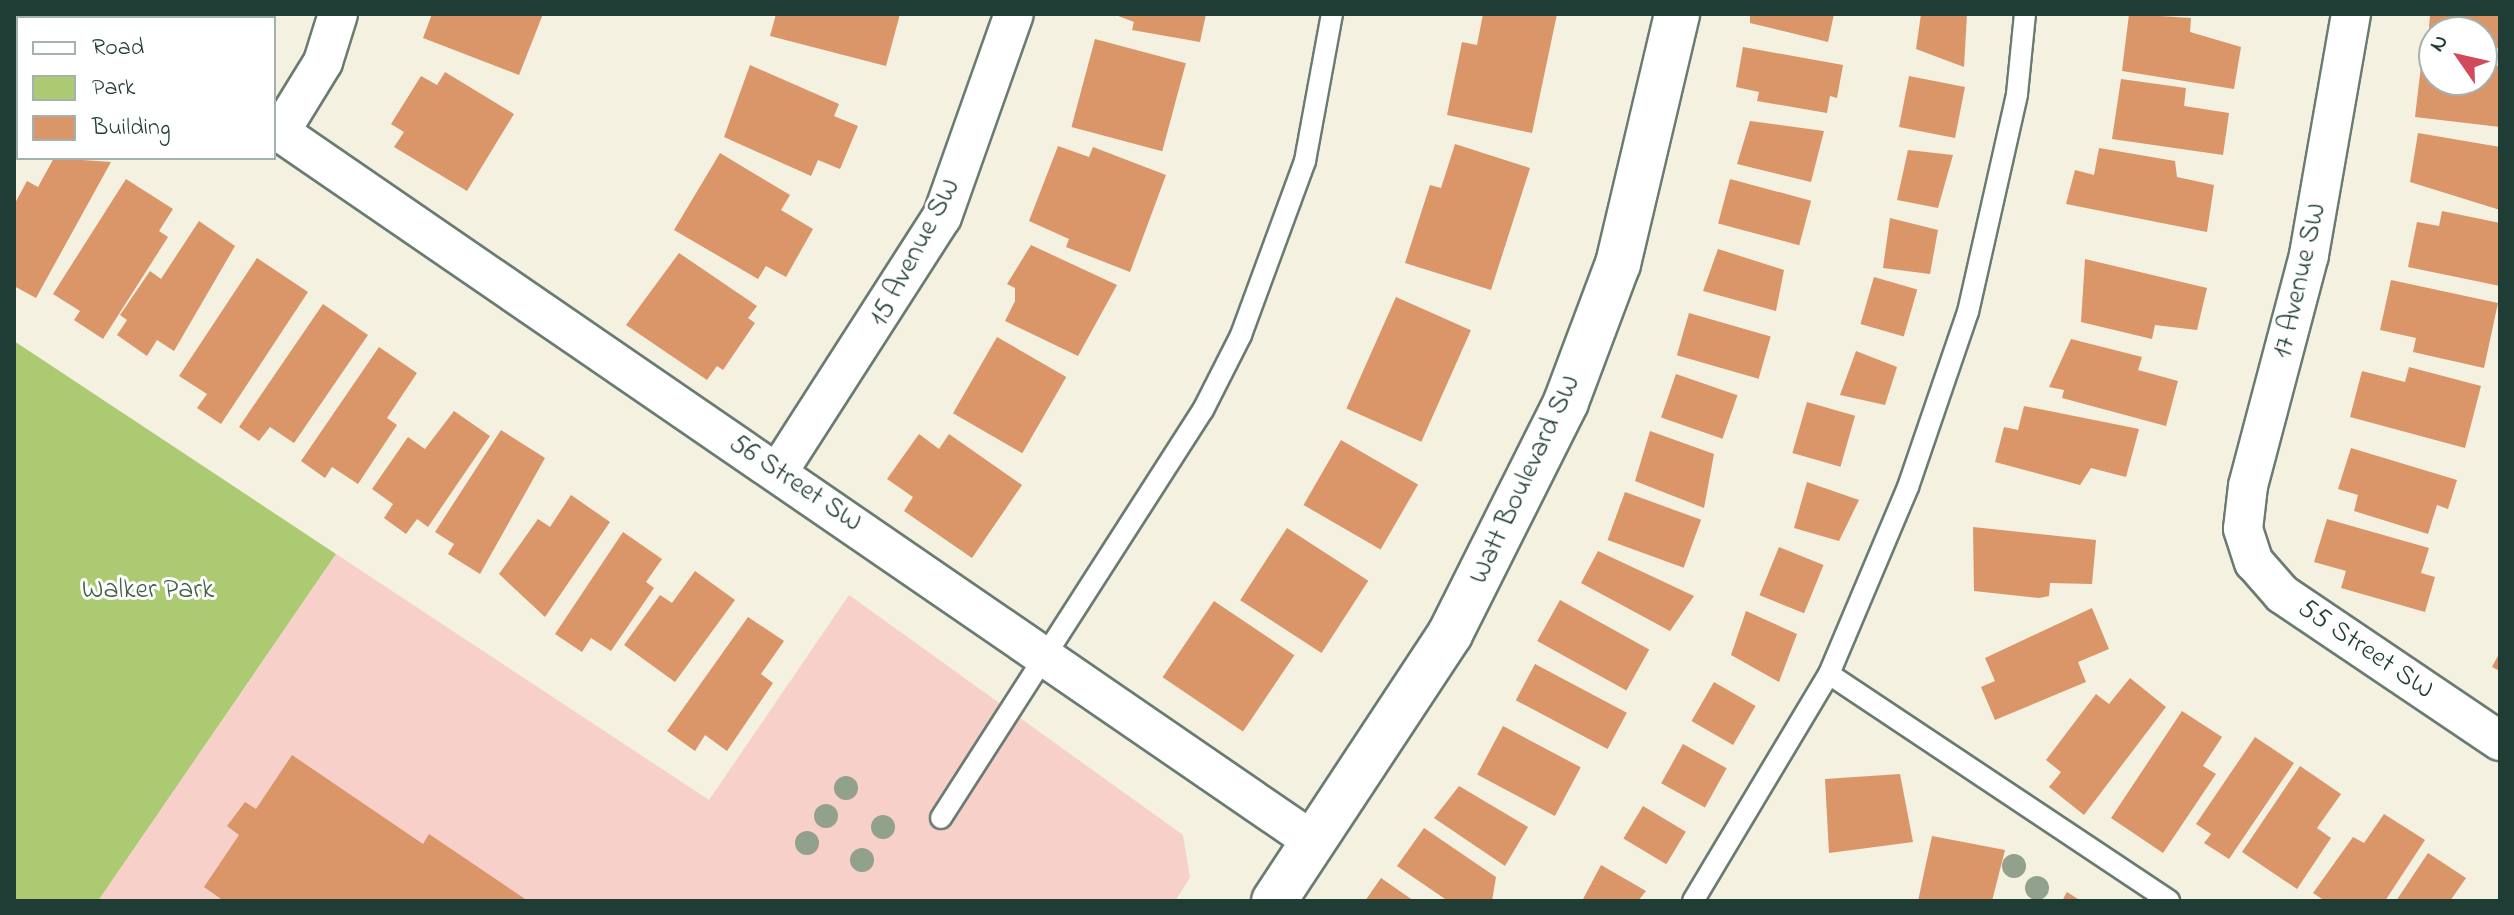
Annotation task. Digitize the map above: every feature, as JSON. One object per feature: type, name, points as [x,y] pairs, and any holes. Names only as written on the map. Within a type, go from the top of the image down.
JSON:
[{"type":"street","points":[[277,130],[323,62],[338,14]]},
{"type":"street","name":"15 Avenue SW","points":[[778,472],[942,217],[1014,14]]},
{"type":"street","name":"Watt Boulevard SW","points":[[1274,901],[1450,634],[1566,402],[1618,264],[1677,14]]},
{"type":"street","name":"17 Avenue SW","points":[[2247,544],[2248,486],[2309,255],[2351,14]]},
{"type":"street","name":"56 Street SW","points":[[277,130],[1314,842]]},
{"type":"street","name":"55 Street SW","points":[[2247,544],[2282,594],[2500,741]]},
{"type":"lane","points":[[941,818],[1042,654],[1187,436],[1241,335],[1305,161],[1332,14]]},
{"type":"lane","points":[[1693,901],[1829,674],[1908,487],[1968,312],[2017,94],[2025,14]]},
{"type":"lane","points":[[1829,674],[2169,901]]},
{"type":"shaded area","points":[[336,554],[709,800],[849,595],[1183,835],[1190,878],[1175,901],[98,901]]},
{"type":"green space","name":"Walker Park","points":[[14,341],[336,554],[98,901],[14,901]]},
{"type":"building","points":[[432,14],[543,14],[519,75],[423,38]]},
{"type":"building","points":[[776,14],[900,14],[886,66],[770,36]]},
{"type":"building","points":[[1113,14],[1206,14],[1200,42],[1132,30],[1134,22]]},
{"type":"building","points":[[1483,14],[1557,14],[1532,133],[1447,115],[1462,42],[1477,45]]},
{"type":"building","points":[[1750,14],[1834,14],[1828,42],[1750,23]]},
{"type":"building","points":[[1921,14],[1967,14],[1964,67],[1916,49]]},
{"type":"building","points":[[2129,14],[2191,18],[2190,32],[2241,47],[2234,89],[2122,71]]},
{"type":"building","points":[[2500,14],[2500,48],[2498,16],[2430,16]]},
{"type":"building","points":[[1095,39],[1186,63],[1162,151],[1071,127]]},
{"type":"building","points":[[1743,47],[1843,65],[1837,98],[1830,96],[1827,113],[1757,101],[1759,92],[1736,87]]},
{"type":"building","points":[[750,65],[839,104],[834,116],[858,126],[840,169],[818,160],[811,176],[724,137]]},
{"type":"building","points":[[2500,66],[2500,127],[2415,117],[2418,92],[2418,96],[2498,96]]},
{"type":"building","points":[[445,72],[514,114],[467,191],[394,147],[404,132],[391,124],[421,76],[437,85]]},
{"type":"building","points":[[1909,76],[1965,87],[1955,138],[1899,127]]},
{"type":"building","points":[[2121,79],[2186,88],[2184,106],[2229,113],[2223,155],[2112,139]]},
{"type":"building","points":[[1750,121],[1824,131],[1811,182],[1737,164]]},
{"type":"building","points":[[2418,133],[2500,147],[2500,210],[2410,182]]},
{"type":"building","points":[[1455,144],[1530,168],[1491,290],[1405,263],[1430,185],[1441,188]]},
{"type":"building","points":[[1058,146],[1089,157],[1093,147],[1166,175],[1130,272],[1066,247],[1069,239],[1029,221]]},
{"type":"building","points":[[2099,148],[2175,161],[2177,177],[2214,185],[2207,232],[2066,204],[2075,170],[2094,175]]},
{"type":"building","points":[[1908,150],[1953,155],[1938,208],[1897,200]]},
{"type":"building","points":[[720,153],[790,195],[781,210],[813,229],[786,277],[766,266],[758,279],[674,230]]},
{"type":"building","points":[[53,160],[111,162],[36,298],[14,286],[14,205],[27,181],[38,187]]},
{"type":"building","points":[[126,179],[173,209],[159,231],[168,237],[103,339],[74,320],[80,311],[53,294]]},
{"type":"building","points":[[1730,179],[1811,201],[1799,245],[1718,223]]},
{"type":"building","points":[[2442,211],[2500,223],[2500,286],[2408,267],[2417,222],[2439,226]]},
{"type":"building","points":[[1890,218],[1938,230],[1930,274],[1883,268]]},
{"type":"building","points":[[199,221],[235,246],[174,351],[157,340],[147,356],[117,335],[127,320],[120,315],[150,271],[161,279]]},
{"type":"building","points":[[1031,245],[1117,285],[1078,356],[1005,321],[1015,301],[1015,288],[1007,284]]},
{"type":"building","points":[[1718,249],[1784,270],[1776,311],[1703,291]]},
{"type":"building","points":[[679,253],[757,306],[748,318],[755,323],[723,370],[717,366],[707,380],[626,325]]},
{"type":"building","points":[[257,258],[308,292],[221,424],[197,408],[207,394],[179,376]]},
{"type":"building","points":[[2085,259],[2207,288],[2197,330],[2155,325],[2152,339],[2081,322]]},
{"type":"building","points":[[1874,277],[1917,289],[1904,337],[1860,324]]},
{"type":"building","points":[[2391,280],[2498,303],[2484,368],[2413,352],[2416,338],[2380,330]]},
{"type":"building","points":[[1396,297],[1471,330],[1421,442],[1346,408]]},
{"type":"building","points":[[323,304],[368,335],[294,443],[270,427],[259,441],[239,427]]},
{"type":"building","points":[[1689,313],[1771,336],[1759,379],[1677,355]]},
{"type":"building","points":[[997,337],[1066,377],[1022,453],[953,413]]},
{"type":"building","points":[[2071,339],[2142,357],[2138,370],[2178,381],[2166,426],[2062,398],[2064,390],[2049,387]]},
{"type":"building","points":[[379,347],[417,373],[387,418],[397,425],[358,484],[332,467],[325,478],[301,461]]},
{"type":"building","points":[[1856,351],[1897,367],[1885,405],[1840,395]]},
{"type":"building","points":[[2409,367],[2481,386],[2465,448],[2350,417],[2362,371],[2405,382]]},
{"type":"building","points":[[1676,374],[1737,395],[1722,439],[1661,417]]},
{"type":"building","points":[[1807,402],[1855,416],[1840,467],[1792,453]]},
{"type":"building","points":[[2024,406],[2139,429],[2126,477],[2091,468],[2080,485],[1995,462],[2004,427],[2018,430]]},
{"type":"building","points":[[454,411],[490,436],[428,527],[417,519],[406,534],[384,518],[393,504],[372,489],[408,437],[425,449]]},
{"type":"building","points":[[501,430],[545,458],[480,574],[448,554],[454,544],[435,532]]},
{"type":"building","points":[[1650,431],[1714,454],[1704,508],[1635,481]]},
{"type":"building","points":[[919,434],[939,449],[949,434],[1022,485],[972,558],[904,511],[913,497],[887,479]]},
{"type":"building","points":[[1341,440],[1418,484],[1381,549],[1304,505]]},
{"type":"building","points":[[2351,448],[2457,480],[2448,509],[2437,505],[2428,534],[2354,511],[2358,495],[2338,489]]},
{"type":"building","points":[[1807,482],[1859,500],[1839,541],[1794,528]]},
{"type":"building","points":[[1625,492],[1701,520],[1684,568],[1608,540]]},
{"type":"building","points":[[571,495],[610,522],[545,617],[499,574],[538,519],[550,527]]},
{"type":"building","points":[[2327,519],[2429,548],[2421,573],[2435,577],[2425,612],[2341,588],[2346,571],[2314,562]]},
{"type":"building","points":[[1973,527],[2096,540],[2092,584],[2050,583],[2049,596],[2039,598],[1974,591]]},
{"type":"building","points":[[1287,528],[1368,581],[1322,653],[1240,600]]},
{"type":"building","points":[[623,532],[662,559],[646,582],[654,588],[611,651],[591,638],[582,652],[555,634]]},
{"type":"building","points":[[1779,547],[1824,565],[1804,613],[1760,595]]},
{"type":"building","points":[[1598,551],[1694,596],[1670,631],[1581,583]]},
{"type":"building","points":[[695,571],[735,600],[675,682],[624,645],[660,595],[672,603]]},
{"type":"building","points":[[1560,600],[1649,649],[1626,691],[1537,641]]},
{"type":"building","points":[[1214,601],[1294,655],[1243,732],[1163,677]]},
{"type":"building","points":[[2092,608],[2109,649],[2078,662],[2086,682],[1995,720],[1981,687],[1995,681],[1985,658]]},
{"type":"building","points":[[1746,611],[1797,634],[1779,682],[1731,655]]},
{"type":"building","points":[[748,617],[784,641],[761,674],[773,683],[727,751],[705,735],[695,751],[667,731]]},
{"type":"building","points":[[2500,652],[2500,671],[2492,667]]},
{"type":"building","points":[[1535,664],[1627,713],[1608,749],[1516,700]]},
{"type":"building","points":[[2130,678],[2166,707],[2084,815],[2049,787],[2061,772],[2046,760],[2096,694],[2109,704]]},
{"type":"building","points":[[1714,682],[1756,706],[1733,745],[1692,721]]},
{"type":"building","points":[[2182,711],[2222,737],[2203,766],[2216,774],[2163,853],[2111,818]]},
{"type":"building","points":[[1503,726],[1581,767],[1555,816],[1477,775]]},
{"type":"building","points":[[2255,737],[2294,763],[2229,859],[2204,843],[2211,834],[2196,824]]},
{"type":"building","points":[[1683,744],[1727,768],[1705,808],[1661,783]]},
{"type":"building","points":[[292,755],[423,844],[429,834],[528,901],[224,901],[204,887],[239,835],[227,826],[245,802],[256,809]]},
{"type":"building","points":[[2300,766],[2341,794],[2317,828],[2331,838],[2297,889],[2242,852]]},
{"type":"building","points":[[1900,774],[1913,842],[1829,853],[1825,779]]},
{"type":"building","points":[[1459,786],[1528,827],[1505,866],[1434,818]]},
{"type":"building","points":[[1643,806],[1686,832],[1666,864],[1623,839]]},
{"type":"building","points":[[2384,814],[2425,840],[2385,901],[2325,901],[2313,893],[2353,837],[2364,843]]},
{"type":"building","points":[[1424,828],[1496,877],[1492,901],[1448,901],[1397,866]]},
{"type":"building","points":[[1932,836],[2005,850],[1992,901],[1918,901]]},
{"type":"building","points":[[2428,853],[2466,878],[2450,901],[2396,901]]},
{"type":"building","points":[[1601,865],[1646,891],[1638,901],[1582,901]]},
{"type":"building","points":[[1381,878],[1414,901],[1365,901]]},
{"type":"building","points":[[2067,892],[2081,901],[2062,901]]}]
